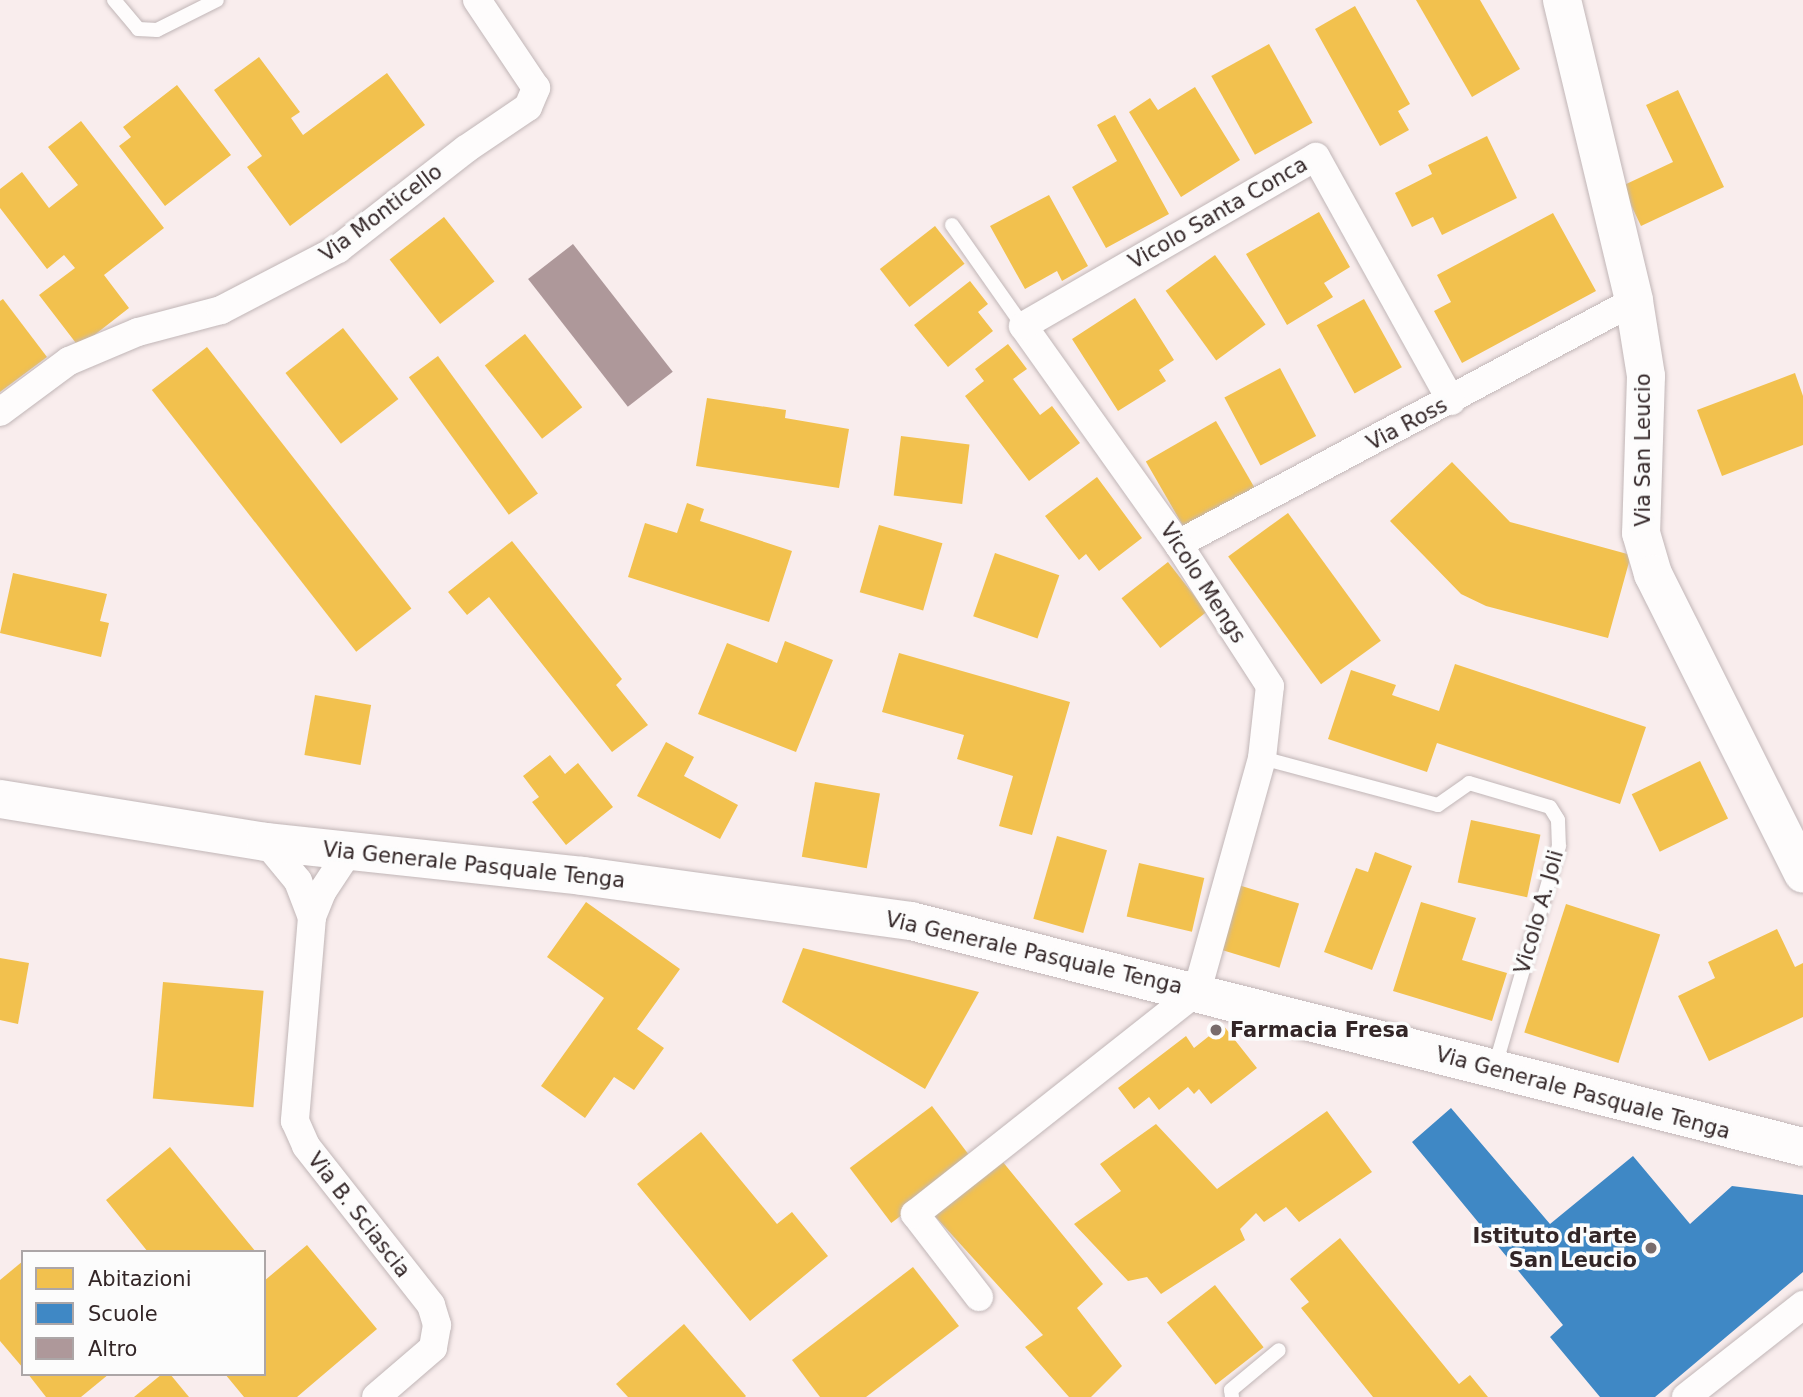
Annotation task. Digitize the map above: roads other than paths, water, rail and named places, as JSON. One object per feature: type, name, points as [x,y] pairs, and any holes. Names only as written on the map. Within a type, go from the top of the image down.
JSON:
[{"type":"street","name":"Via Monticello","points":[[0,412],[69,361],[138,332],[221,310],[338,250],[466,149],[528,107],[536,88],[477,0]]},
{"type":"street","name":"Via San Leucio","points":[[1562,0],[1634,301],[1646,376],[1641,533],[1650,564],[1803,873]]},
{"type":"street","name":"Vicolo Santa Conca","points":[[1023,326],[1316,157],[1451,401]]},
{"type":"street","name":"Via Ross","points":[[1178,544],[1451,401],[1634,301]]},
{"type":"street","name":"Vicolo Mengs","points":[[1023,326],[1178,544],[1270,686],[1262,758],[1197,992]]},
{"type":"street","name":"Via Generale Pasquale Tenga","points":[[0,799],[266,842],[582,876],[911,921],[1197,992],[1747,1137],[1803,1147]]},
{"type":"street","points":[[266,842],[298,881],[312,917]]},
{"type":"street","points":[[312,917],[322,892],[349,851]]},
{"type":"street","name":"Via B. Sciascia","points":[[312,917],[295,1121],[306,1146],[431,1306],[437,1325],[433,1348],[376,1397]]},
{"type":"street","points":[[979,1297],[915,1214],[1197,992]]},
{"type":"street","points":[[1686,1397],[1803,1305]]},
{"type":"lane","points":[[114,0],[138,29],[157,30],[217,0]]},
{"type":"lane","name":"Vicolo Mengs","points":[[952,225],[1023,326]]},
{"type":"lane","name":"Vicolo A. Joli","points":[[1262,758],[1438,805],[1469,783],[1550,807],[1558,820],[1559,846],[1494,1069]]},
{"type":"lane","points":[[1232,1397],[1231,1390],[1279,1350]]},
{"type":"place","name":"Farmacia Fresa","points":[[1216,1030]]},
{"type":"place","name":"Istituto d'arte San Leucio","points":[[1651,1248]]}]
